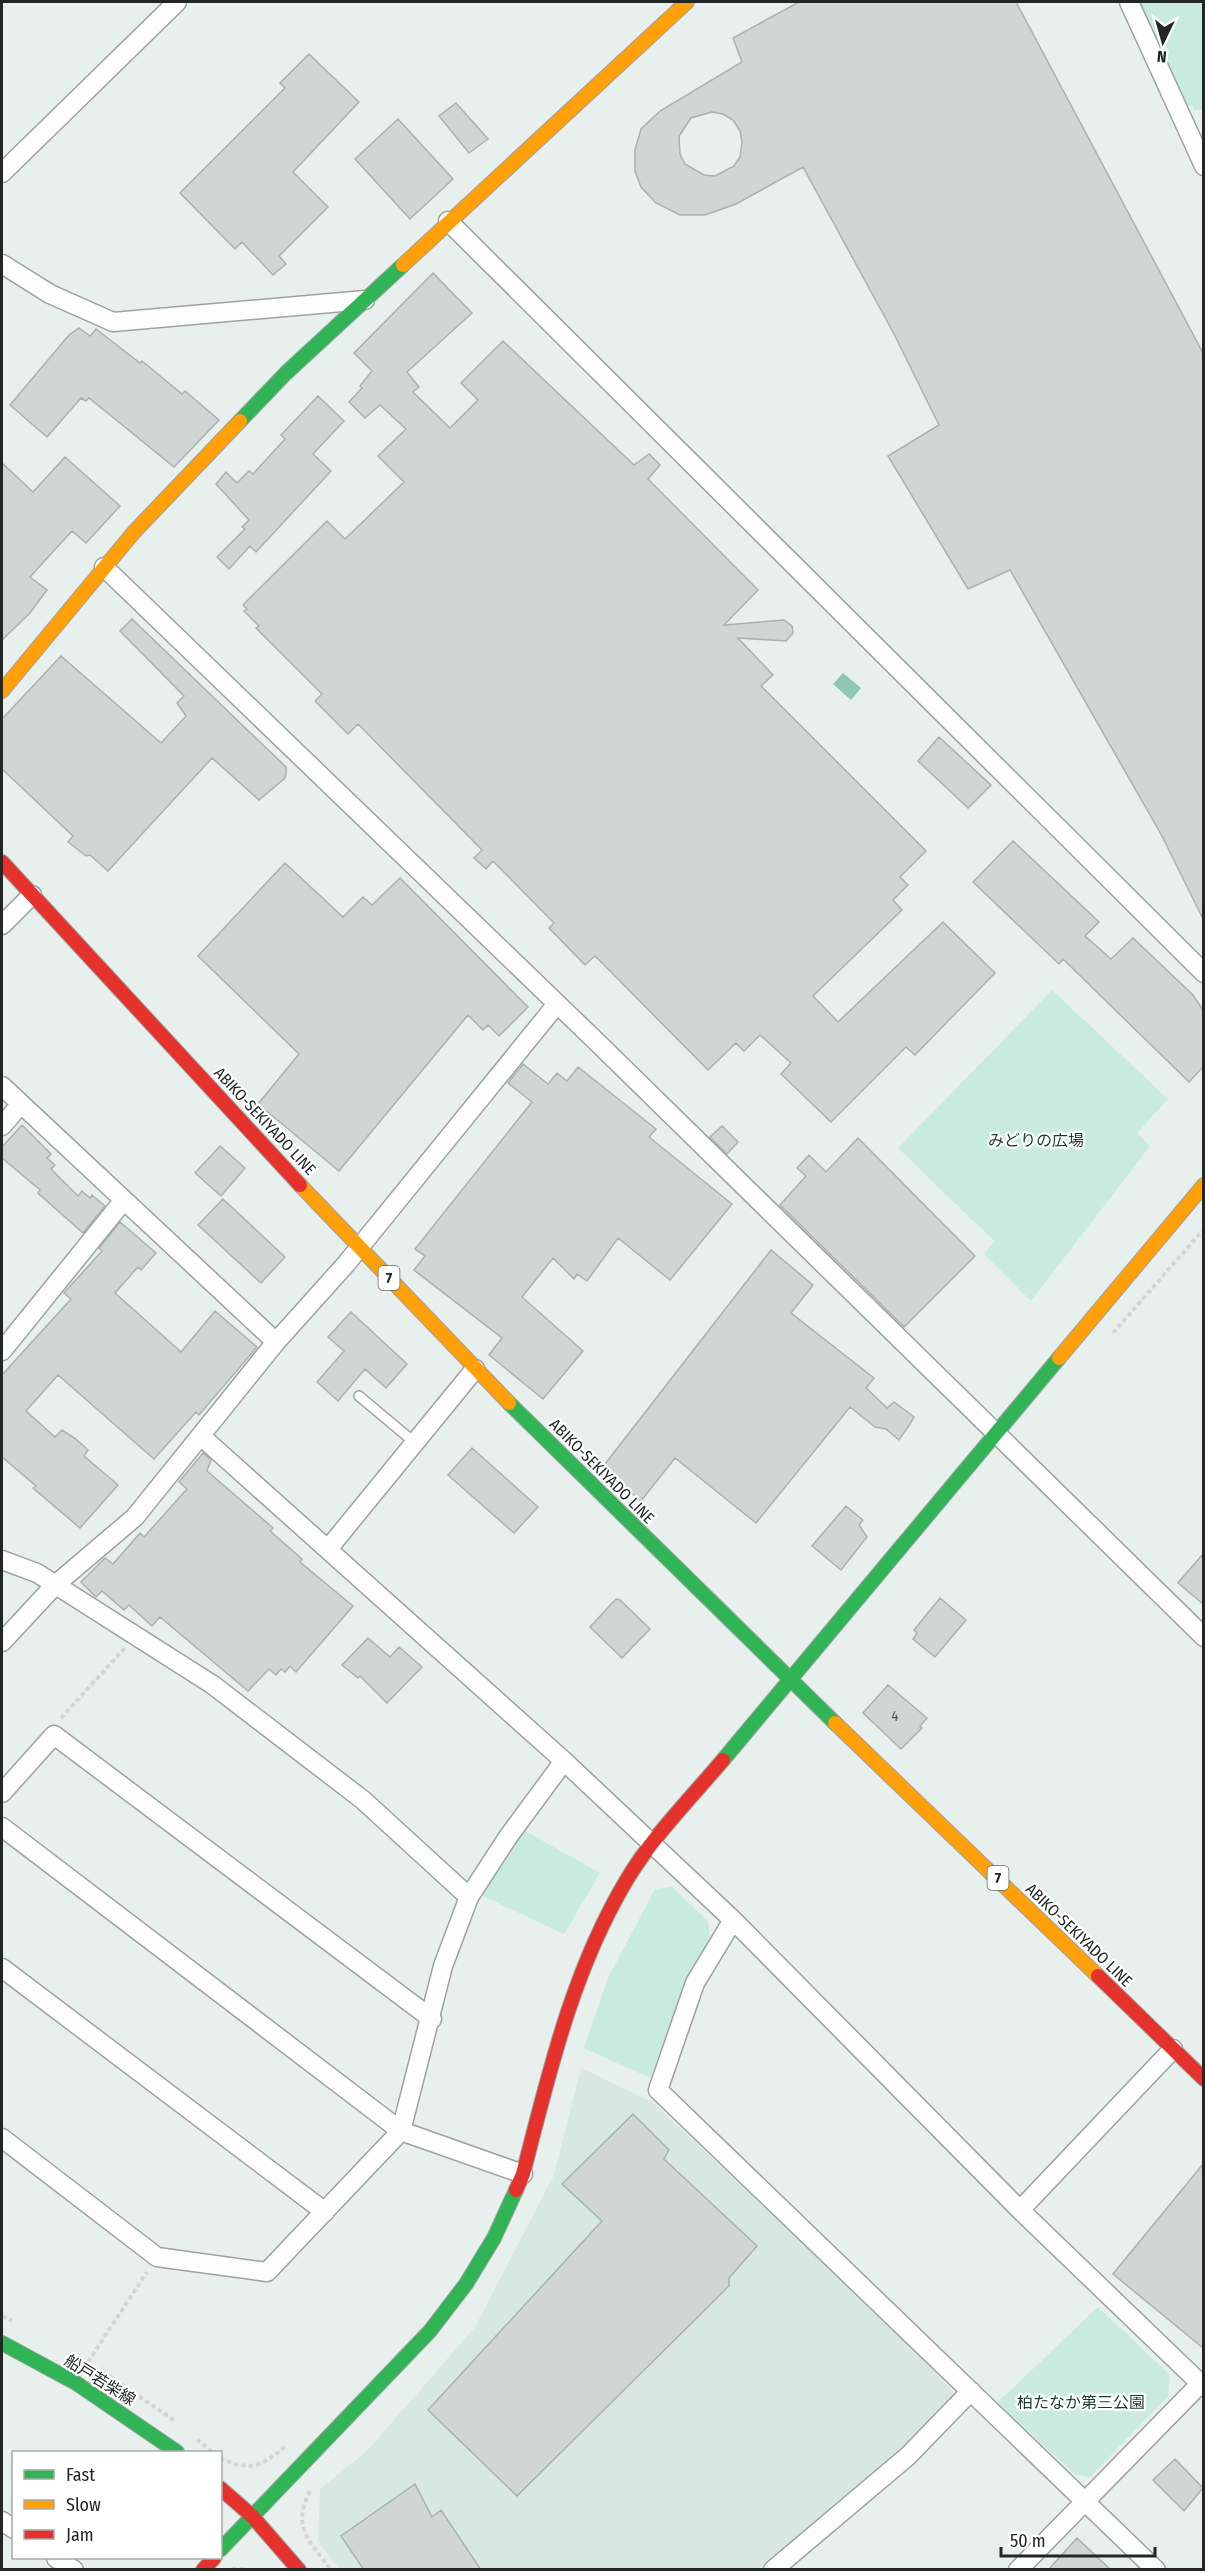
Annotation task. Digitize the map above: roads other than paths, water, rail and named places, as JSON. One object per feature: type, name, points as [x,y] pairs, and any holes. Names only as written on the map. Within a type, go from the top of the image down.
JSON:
[{"type":"street","points":[[2,173],[177,2]]},
{"type":"street","points":[[2,691],[104,567],[193,468],[271,389],[448,221],[687,2]]},
{"type":"street","points":[[1129,2],[1203,166]]},
{"type":"street","points":[[1188,132],[1203,121]]},
{"type":"street","points":[[448,221],[1203,973]]},
{"type":"street","points":[[2,264],[50,294],[113,322],[365,300]]},
{"type":"street","points":[[104,567],[557,1004],[1203,1637]]},
{"type":"street","name":"ABIKO-SEKIYADO LINE","points":[[2,862],[476,1369],[789,1681],[971,1852],[1203,2079]]},
{"type":"street","points":[[2,925],[32,895]]},
{"type":"street","points":[[2,1642],[55,1585],[135,1517],[202,1437],[276,1342],[346,1264],[557,1004]]},
{"type":"street","points":[[2,1086],[276,1342]]},
{"type":"street","points":[[2,1126],[21,1104]]},
{"type":"street","points":[[222,2548],[430,2331],[466,2284],[488,2247],[523,2174],[560,2033],[583,1965],[626,1881],[652,1844],[1203,1185]]},
{"type":"street","points":[[2,1352],[124,1200]]},
{"type":"street","points":[[328,1549],[476,1369]]},
{"type":"street","points":[[202,1437],[564,1761],[733,1920],[1020,2210],[1202,2385],[1018,2570]]},
{"type":"street","points":[[2,1560],[37,1573],[213,1685],[363,1800],[469,1897]]},
{"type":"street","points":[[2,1793],[54,1735],[432,2019]]},
{"type":"street","points":[[2,2138],[157,2257],[267,2272],[401,2132],[432,2019],[443,1966],[469,1897],[508,1836],[564,1761]]},
{"type":"street","points":[[2,1827],[401,2132],[523,2174]]},
{"type":"street","points":[[733,1920],[695,1983],[658,2090],[1156,2570]]},
{"type":"street","points":[[2,1968],[325,2212]]},
{"type":"street","points":[[1020,2210],[1173,2049]]},
{"type":"street","name":"船戸若柴線","points":[[2,2343],[76,2382],[176,2451]]},
{"type":"street","points":[[773,2570],[908,2456],[971,2391]]},
{"type":"street","points":[[222,2490],[252,2516],[299,2570]]},
{"type":"street","points":[[58,2559],[74,2570]]},
{"type":"street","points":[[202,2570],[213,2559]]},
{"type":"lane","points":[[359,1396],[414,1442]]},
{"type":"park label","name":"みどりの広場","points":[[1036,1140]]},
{"type":"park label","name":"柏たなか第三公園","points":[[1081,2402]]}]
